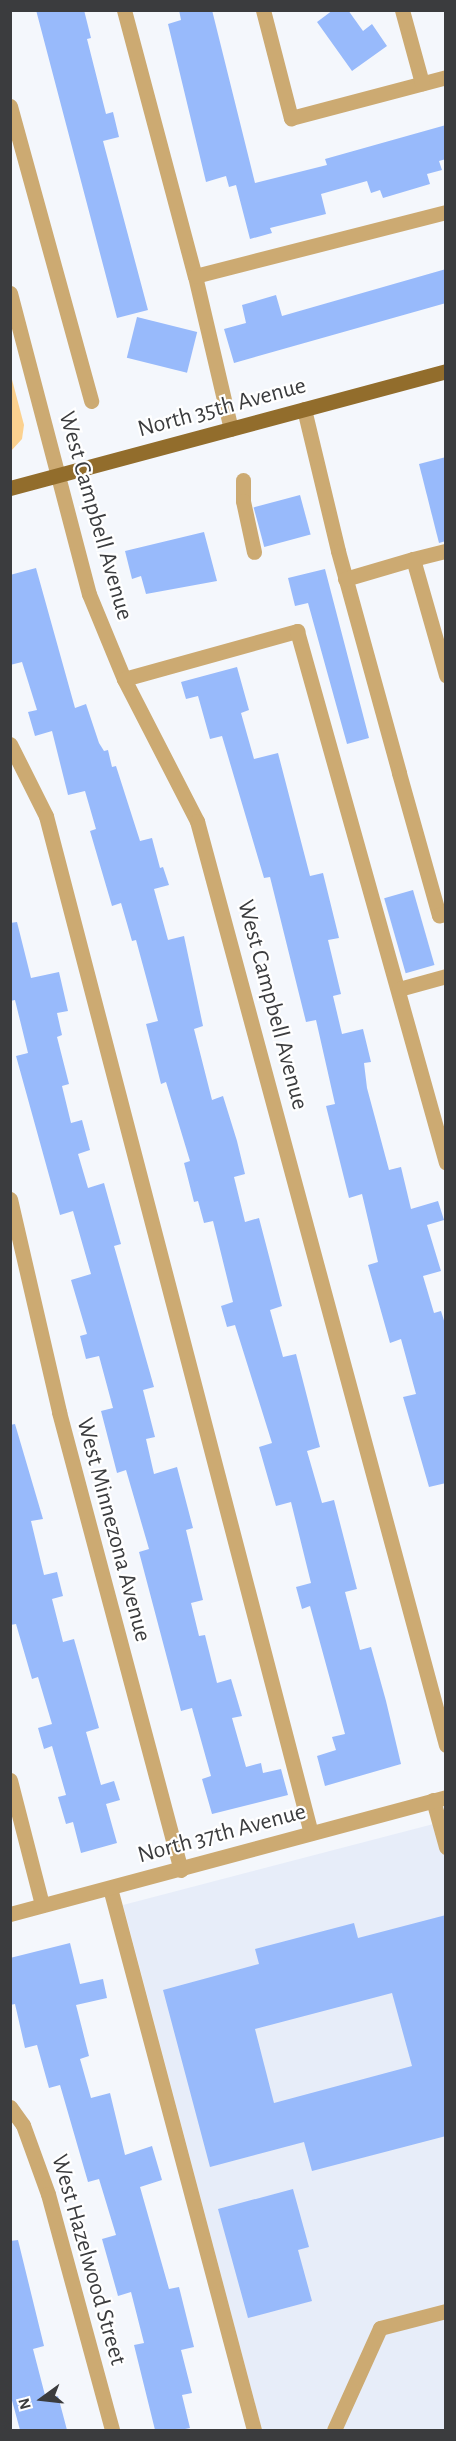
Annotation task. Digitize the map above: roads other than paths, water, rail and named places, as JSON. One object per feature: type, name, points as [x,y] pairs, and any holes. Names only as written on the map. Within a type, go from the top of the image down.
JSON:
[{"type":"main road","name":"North 35th Avenue","points":[[10,488],[446,371]]},
{"type":"street","points":[[124,10],[195,276],[231,429]]},
{"type":"street","points":[[263,10],[291,117],[446,77]]},
{"type":"street","points":[[402,10],[422,83]]},
{"type":"street","name":"West Campbell Avenue","points":[[10,106],[91,401]]},
{"type":"street","points":[[195,276],[446,212]]},
{"type":"street","name":"West Campbell Avenue","points":[[10,293],[89,594],[124,679],[197,821],[446,1745]]},
{"type":"street","points":[[304,409],[345,579],[439,915],[446,914]]},
{"type":"street","points":[[243,480],[243,501],[254,552]]},
{"type":"street","points":[[345,579],[446,551]]},
{"type":"street","points":[[413,560],[446,675]]},
{"type":"street","points":[[124,679],[297,631],[446,1162]]},
{"type":"street","points":[[10,744],[46,816],[311,1833]]},
{"type":"street","points":[[399,989],[446,976]]},
{"type":"street","name":"West Minnezona Avenue","points":[[10,1199],[59,1412],[181,1870]]},
{"type":"street","points":[[10,1780],[42,1905]]},
{"type":"street","points":[[439,1798],[446,1847]]},
{"type":"street","name":"North 37th Avenue","points":[[10,1914],[181,1870],[439,1798]]},
{"type":"street","points":[[110,1888],[254,2430]]},
{"type":"street","name":"West Hazelwood Street","points":[[10,2107],[22,2126],[48,2194],[112,2430]]},
{"type":"street","points":[[334,2430],[381,2328],[446,2311]]}]
